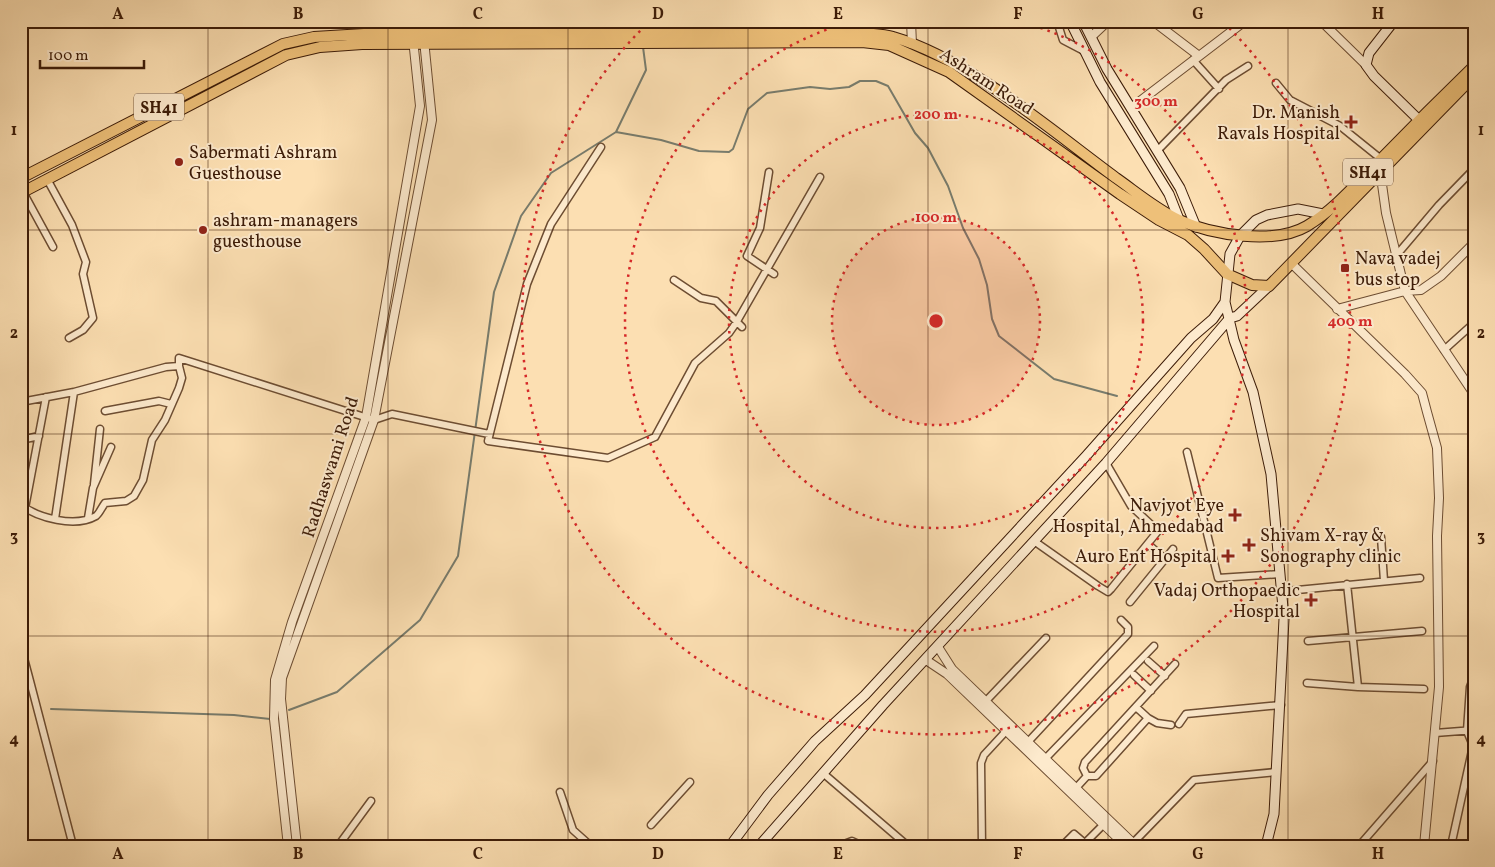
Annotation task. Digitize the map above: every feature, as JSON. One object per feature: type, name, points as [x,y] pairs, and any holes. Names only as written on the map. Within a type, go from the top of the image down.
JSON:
[{"type":"main road","points":[[1070,21],[1100,82],[1169,194],[1179,220],[1188,236]]},
{"type":"main road","points":[[1083,21],[1131,108],[1180,188],[1196,227]]},
{"type":"main road","points":[[1394,21],[1369,53],[1366,65],[1374,76],[1419,120]]},
{"type":"main road","name":"Ashram Road","points":[[21,178],[283,44],[362,44],[413,39],[862,42],[910,48],[984,82],[1127,186],[1179,220],[1196,227],[1240,236],[1286,234],[1306,226],[1323,214],[1380,164],[1474,76]]},
{"type":"main road","name":"Ashram Road","points":[[22,192],[286,55],[299,45]]},
{"type":"main road","name":"Ashram Road","points":[[910,48],[977,90],[1120,194],[1159,220],[1188,236],[1204,249],[1228,274],[1252,285],[1269,286],[1354,201],[1380,164],[1419,120],[1474,66]]},
{"type":"main road","points":[[730,846],[768,795],[816,741],[865,695],[1191,338],[1212,319],[1225,302],[1230,254],[1240,236],[1256,220],[1267,215],[1298,209],[1323,214]]},
{"type":"main road","points":[[759,846],[824,774],[882,705],[926,660],[1106,463],[1233,317],[1269,286]]},
{"type":"main road","points":[[1225,302],[1233,317],[1258,390],[1276,473],[1290,619],[1279,815],[1272,846]]},
{"type":"main road","points":[[1233,317],[1234,340],[1253,392],[1271,474],[1284,619],[1274,814],[1266,846]]},
{"type":"street","points":[[910,48],[912,21]]},
{"type":"street","points":[[1057,21],[1064,40],[1082,46]]},
{"type":"street","points":[[1091,37],[1108,21]]},
{"type":"street","points":[[1153,21],[1196,58],[1219,89]]},
{"type":"street","points":[[1131,108],[1245,21]]},
{"type":"street","points":[[1321,21],[1366,65]]},
{"type":"street","name":"Radhaswami Road","points":[[288,846],[274,719],[274,680],[292,622],[366,417],[420,106],[413,39]]},
{"type":"street","name":"Radhaswami Road","points":[[297,846],[281,699],[285,670],[374,420],[432,120],[424,39]]},
{"type":"street","points":[[1158,150],[1231,76],[1248,66]]},
{"type":"street","points":[[1276,83],[1290,100],[1340,126],[1380,164],[1395,257],[1405,291],[1474,394]]},
{"type":"street","points":[[600,146],[551,224],[527,284],[488,441],[608,458],[655,437],[695,363],[739,325],[766,269],[820,177]]},
{"type":"street","points":[[1395,257],[1439,205],[1474,169]]},
{"type":"street","points":[[768,172],[760,228],[747,256],[774,274]]},
{"type":"street","points":[[47,179],[72,225],[86,262],[83,274],[93,318],[83,330],[69,338]]},
{"type":"street","points":[[22,192],[53,247]]},
{"type":"street","points":[[1337,309],[1405,291],[1421,290],[1474,243]]},
{"type":"street","points":[[1291,263],[1405,374],[1422,393],[1436,448],[1439,498],[1437,536],[1439,687],[1424,846]]},
{"type":"street","points":[[674,280],[701,298],[716,301],[739,325]]},
{"type":"street","points":[[1444,350],[1474,323]]},
{"type":"street","points":[[46,397],[23,507],[33,514],[55,519],[96,516],[105,504],[126,501],[134,496],[143,480],[152,440],[165,420],[182,378],[178,358],[374,420],[392,414],[490,434]]},
{"type":"street","points":[[21,402],[74,392],[166,366],[179,366]]},
{"type":"street","points":[[55,519],[74,392]]},
{"type":"street","points":[[105,411],[159,401],[171,404]]},
{"type":"street","points":[[88,518],[94,488],[100,429]]},
{"type":"street","points":[[21,440],[39,436]]},
{"type":"street","points":[[94,488],[111,447]]},
{"type":"street","points":[[1187,452],[1218,578],[1280,574]]},
{"type":"street","points":[[1034,541],[1108,592],[1158,533],[1158,528],[1131,506],[1106,463]]},
{"type":"street","points":[[1381,537],[1384,581]]},
{"type":"street","points":[[1148,544],[1165,559]]},
{"type":"street","points":[[1130,602],[1173,549]]},
{"type":"street","points":[[1287,591],[1420,578]]},
{"type":"street","points":[[1347,584],[1358,687]]},
{"type":"street","points":[[1028,742],[1128,634],[1128,627],[1121,620]]},
{"type":"street","points":[[1308,641],[1422,631]]},
{"type":"street","points":[[985,702],[1046,638]]},
{"type":"street","points":[[1045,759],[1154,646]]},
{"type":"street","points":[[21,647],[73,846]]},
{"type":"street","points":[[938,647],[952,669],[1009,729],[1104,824],[1132,845]]},
{"type":"street","points":[[926,660],[947,674],[1009,729],[1028,742],[1132,845]]},
{"type":"street","points":[[1148,661],[1165,676]]},
{"type":"street","points":[[1087,776],[1084,772],[1085,762],[1176,664]]},
{"type":"street","points":[[1134,675],[1152,691]]},
{"type":"street","points":[[1451,846],[1473,747],[1470,731],[1470,687],[1474,676]]},
{"type":"street","points":[[21,686],[30,681]]},
{"type":"street","points":[[1307,683],[1424,689]]},
{"type":"street","points":[[1179,724],[1186,714],[1281,705]]},
{"type":"street","points":[[1136,707],[1157,723],[1172,724]]},
{"type":"street","points":[[274,719],[283,718]]},
{"type":"street","points":[[1076,788],[1087,776],[1096,776],[1148,718]]},
{"type":"street","points":[[982,846],[981,763],[984,755],[1009,729]]},
{"type":"street","points":[[1435,733],[1470,731]]},
{"type":"street","points":[[1359,846],[1433,761]]},
{"type":"street","points":[[1132,845],[1194,780],[1276,772]]},
{"type":"street","points":[[824,774],[908,846]]},
{"type":"street","points":[[651,825],[690,782]]},
{"type":"street","points":[[560,792],[573,830],[591,846]]},
{"type":"street","points":[[338,846],[371,801]]},
{"type":"street","points":[[1062,846],[1074,834],[1087,844],[1104,824]]},
{"type":"street","points":[[839,846],[852,840],[863,846]]},
{"type":"waterway","points":[[638,21],[640,29]]},
{"type":"waterway","points":[[289,710],[337,692],[420,620],[458,556],[494,292],[521,216],[551,173],[616,132],[646,70],[643,47]]},
{"type":"waterway","points":[[616,132],[661,140],[699,151],[729,152],[733,149],[748,109],[767,93],[810,87],[830,89],[849,87],[860,81],[876,81],[888,86],[915,133],[928,148],[948,186],[963,228],[979,259],[987,285],[992,319],[999,336],[1054,379],[1117,396]]},
{"type":"waterway","points":[[21,708],[26,708]]},
{"type":"waterway","points":[[51,709],[234,715],[270,719]]},
{"type":"place","name":"Dr. Manish Ravals Hospital","points":[[1351,122]]},
{"type":"place","name":"Sabermati Ashram Guesthouse","points":[[179,162]]},
{"type":"place","name":"ashram-managers guesthouse","points":[[203,230]]},
{"type":"place","name":"Nava vadej bus stop","points":[[1345,268]]},
{"type":"place","name":"Navjyot Eye Hospital, Ahmedabad","points":[[1235,515]]},
{"type":"place","name":"Shivam X-ray & Sonography clinic","points":[[1249,545]]},
{"type":"place","name":"Auro Ent Hospital","points":[[1228,556]]},
{"type":"place","name":"Vadaj Orthopaedic Hospital","points":[[1311,600]]}]
